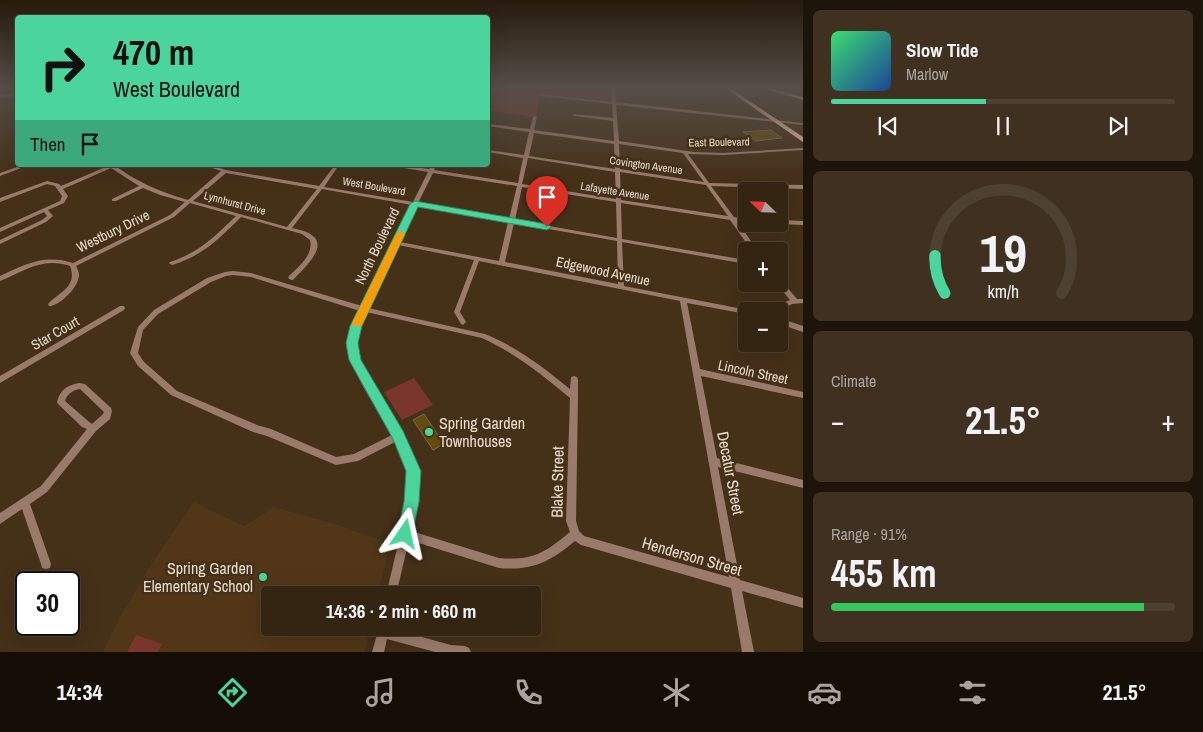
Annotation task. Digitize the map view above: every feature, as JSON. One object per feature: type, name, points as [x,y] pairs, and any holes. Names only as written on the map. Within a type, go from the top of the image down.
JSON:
[{"type":"main road","points":[[771,118],[803,140]]},
{"type":"street","points":[[502,263],[535,118]]},
{"type":"street","points":[[603,118],[616,120],[621,288]]},
{"type":"street","points":[[753,118],[803,124]]},
{"type":"street","name":"East Boulevard","points":[[490,125],[685,152],[723,154],[803,149]]},
{"type":"street","name":"Covington Avenue","points":[[490,151],[707,184],[803,187]]},
{"type":"street","points":[[685,152],[749,242]]},
{"type":"street","points":[[0,175],[22,167]]},
{"type":"street","points":[[61,188],[109,167]]},
{"type":"street","name":"Lynnhurst Drive","points":[[113,167],[143,186],[162,194],[304,232],[314,243],[313,252],[291,278]]},
{"type":"street","name":"West Boulevard","points":[[211,167],[225,172],[512,220],[738,261]]},
{"type":"street","points":[[289,228],[335,167]]},
{"type":"street","name":"Lafayette Avenue","points":[[419,167],[433,168],[519,186],[738,220]]},
{"type":"street","name":"North Boulevard","points":[[393,586],[411,502],[413,471],[398,436],[356,360],[352,343],[353,334],[363,309],[433,168]]},
{"type":"street","name":"Westbury Drive","points":[[0,279],[36,262],[56,261],[73,266],[165,220],[225,172]]},
{"type":"street","points":[[0,200],[44,182],[54,183],[65,194],[64,199],[45,210],[0,230]]},
{"type":"street","points":[[114,200],[143,186]]},
{"type":"street","points":[[0,242],[44,221],[50,214],[45,210]]},
{"type":"street","points":[[172,263],[202,251],[240,215]]},
{"type":"street","points":[[788,222],[803,223]]},
{"type":"street","name":"Edgewood Avenue","points":[[396,243],[738,310]]},
{"type":"street","points":[[462,322],[457,312],[477,260]]},
{"type":"street","points":[[51,304],[73,285],[76,273],[73,266]]},
{"type":"street","points":[[398,436],[355,458],[336,461],[268,432],[256,430],[174,393],[140,364],[134,353],[140,329],[156,312],[208,280],[224,274],[251,275],[363,309],[483,336],[500,342],[531,362],[574,398]]},
{"type":"street","points":[[787,292],[795,301]]},
{"type":"street","name":"Decatur Street","points":[[683,300],[748,652]]},
{"type":"street","points":[[788,304],[795,301],[803,302]]},
{"type":"street","name":"Star Court","points":[[0,380],[122,308]]},
{"type":"street","points":[[788,324],[803,329]]},
{"type":"street","name":"Lincoln Street","points":[[697,372],[803,395]]},
{"type":"street","name":"Blake Street","points":[[405,534],[510,565],[543,558],[575,534],[571,521],[574,379]]},
{"type":"street","points":[[0,519],[44,489],[92,428],[107,416],[108,411],[82,386],[73,387],[63,395],[61,402],[92,428]]},
{"type":"street","points":[[714,462],[803,484]]},
{"type":"street","points":[[25,503],[46,564]]},
{"type":"street","name":"Henderson Street","points":[[575,534],[581,540],[803,603]]},
{"type":"street","points":[[378,652],[382,636]]},
{"type":"street","points":[[403,636],[452,651],[465,652]]},
{"type":"shaded area","points":[[414,378],[433,405],[402,420],[384,392]]},
{"type":"shaded area","name":"Spring Garden Elementary School","points":[[194,502],[244,526],[274,507],[328,522],[390,543],[380,586],[261,586],[261,636],[368,636],[364,652],[103,652],[123,612],[154,560]]},
{"type":"shaded area","points":[[136,635],[162,644],[158,652],[127,652]]},
{"type":"building","points":[[771,130],[782,138],[755,141],[743,132]]},
{"type":"building","name":"Spring Garden Townhouses","points":[[424,414],[444,444],[433,450],[413,420]]},
{"type":"slow traffic","points":[[357,323],[400,234]]},
{"type":"place","name":"Spring Garden Townhouses","points":[[429,432]]},
{"type":"place","name":"Spring Garden Elementary School","points":[[263,577]]},
{"type":"route","points":[[405,534],[411,502],[413,471],[407,453],[359,369],[352,343],[356,326],[415,204],[547,227]]}]
